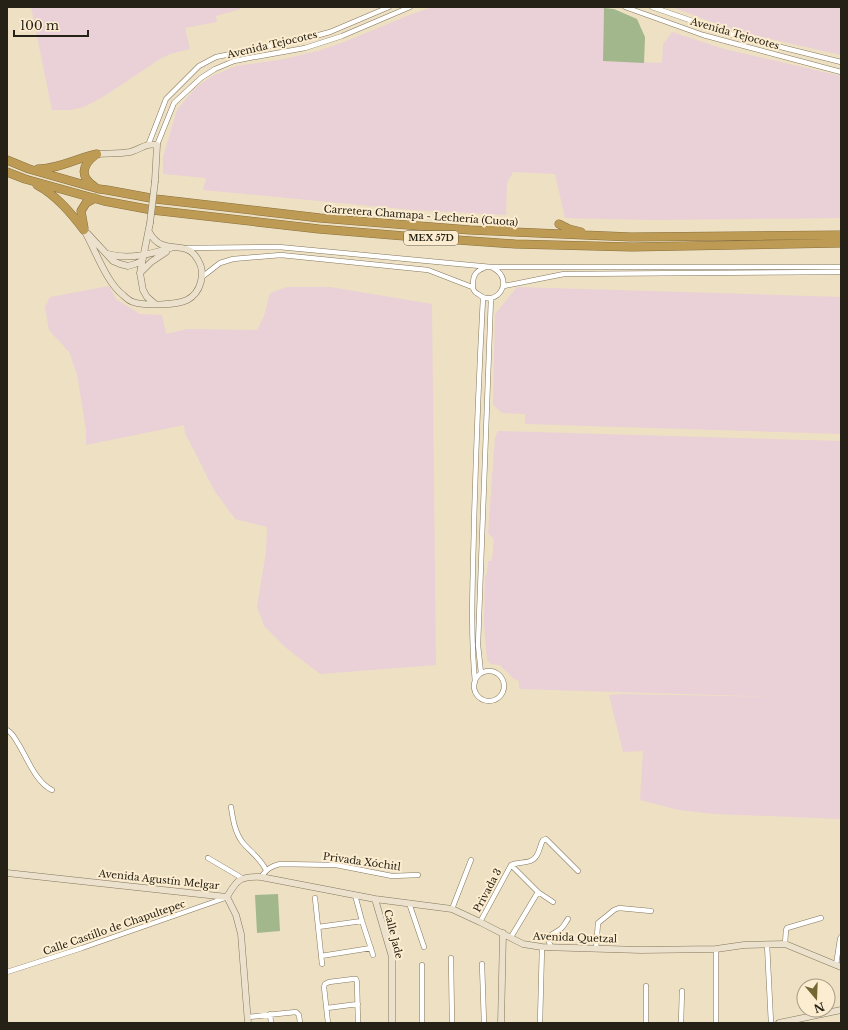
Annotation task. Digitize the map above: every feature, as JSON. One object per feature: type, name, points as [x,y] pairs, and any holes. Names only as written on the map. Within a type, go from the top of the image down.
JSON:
[{"type":"highway","points":[[29,169],[54,168],[97,154]]},
{"type":"highway","points":[[97,154],[87,162],[84,173],[88,183],[99,190]]},
{"type":"highway","name":"Carretera Chamapa - Lechería (Cuota)","points":[[7,160],[29,169],[99,190],[107,190],[156,199],[313,217],[470,230],[631,237],[841,235]]},
{"type":"highway","name":"Carretera Chamapa - Lechería (Cuota)","points":[[7,172],[26,179],[104,201],[152,210],[334,230],[515,244],[632,247],[841,243]]},
{"type":"highway","points":[[26,179],[54,196],[84,230]]},
{"type":"highway","points":[[84,230],[81,211],[86,203],[95,198]]},
{"type":"highway","points":[[470,230],[492,229],[505,224]]},
{"type":"highway","points":[[559,224],[579,232],[631,237]]},
{"type":"main road","points":[[97,154],[130,152],[149,144],[157,145]]},
{"type":"main road","name":"Avenida Tejocotes","points":[[140,273],[149,232],[155,181],[157,145]]},
{"type":"main road","points":[[84,230],[101,265],[118,291],[132,302],[155,304],[181,302],[189,299],[196,292],[202,277],[202,268],[199,261],[193,253],[186,248],[173,248],[123,258],[108,254]]},
{"type":"main road","points":[[84,230],[113,261],[128,266],[142,261]]},
{"type":"main road","points":[[149,232],[152,238],[159,244],[173,248]]},
{"type":"main road","points":[[155,304],[146,296],[143,290],[140,273],[160,256],[173,248]]},
{"type":"main road","name":"Avenida Agustín Melgar","points":[[7,873],[227,897],[236,915],[241,934],[248,1020]]},
{"type":"main road","name":"Avenida Quetzal","points":[[242,878],[251,876],[262,877],[375,899],[452,909],[523,944],[542,947],[641,950],[716,949],[744,945],[785,944],[839,966]]},
{"type":"main road","points":[[227,897],[236,882],[242,878]]},
{"type":"main road","name":"Calle Jade","points":[[375,899],[392,958],[392,1023]]},
{"type":"main road","points":[[501,1023],[503,933]]},
{"type":"main road","points":[[779,1023],[808,1020],[841,1010]]},
{"type":"street","name":"Avenida Tejocotes","points":[[149,144],[166,99],[199,66],[216,57],[308,38],[349,24],[390,7]]},
{"type":"street","name":"Avenida Tejocotes","points":[[157,145],[174,103],[201,78],[215,69],[249,58],[305,48],[342,36],[408,7]]},
{"type":"street","name":"Avenida Tejocotes","points":[[625,7],[702,35],[841,72]]},
{"type":"street","name":"Avenida Tejocotes","points":[[652,7],[736,36],[841,62]]},
{"type":"street","points":[[186,248],[279,247],[486,267],[841,267]]},
{"type":"street","points":[[202,277],[220,263],[233,259],[281,255],[428,270],[472,287],[482,298],[492,298],[501,292],[504,286],[503,278],[499,271],[491,267]]},
{"type":"street","points":[[472,287],[473,278],[478,270],[486,267]]},
{"type":"street","points":[[504,286],[564,274],[841,272]]},
{"type":"street","points":[[481,673],[489,671],[496,673],[502,678],[504,686],[502,694],[495,700],[487,701],[479,697],[474,690],[475,682],[471,646],[477,414],[482,298]]},
{"type":"street","points":[[475,682],[481,673],[478,645],[492,298]]},
{"type":"street","points":[[7,730],[13,736],[45,786],[52,790]]},
{"type":"street","points":[[231,807],[234,825],[238,835],[243,843],[262,862],[266,870],[262,877]]},
{"type":"street","name":"Privada 3","points":[[480,922],[511,865],[528,862],[534,859],[538,855],[541,842],[546,839],[578,871]]},
{"type":"street","points":[[208,858],[242,878]]},
{"type":"street","points":[[452,909],[471,860]]},
{"type":"street","name":"Privada Xóchitl","points":[[266,870],[280,864],[326,864],[392,876],[418,875]]},
{"type":"street","points":[[511,865],[538,892],[553,902]]},
{"type":"street","points":[[511,937],[538,892]]},
{"type":"street","points":[[355,895],[373,955]]},
{"type":"street","name":"Calle Castillo de Chapultepec","points":[[7,972],[82,948],[227,897]]},
{"type":"street","points":[[315,898],[322,964]]},
{"type":"street","points":[[409,903],[424,947]]},
{"type":"street","points":[[596,949],[598,923],[614,910],[623,908],[651,911]]},
{"type":"street","points":[[785,944],[787,928],[821,918]]},
{"type":"street","points":[[551,947],[548,937],[561,929],[568,920]]},
{"type":"street","points":[[318,927],[362,921]]},
{"type":"street","points":[[839,966],[841,937]]},
{"type":"street","points":[[767,944],[771,1023]]},
{"type":"street","points":[[540,1023],[542,947]]},
{"type":"street","points":[[321,956],[371,948]]},
{"type":"street","points":[[716,949],[716,1023]]},
{"type":"street","points":[[451,958],[452,1023]]},
{"type":"street","points":[[482,964],[484,1023]]},
{"type":"street","points":[[422,965],[422,1023]]},
{"type":"street","points":[[328,1023],[324,987],[325,984],[328,982],[353,979],[356,979],[357,982],[358,1023]]},
{"type":"street","points":[[646,986],[646,1023]]},
{"type":"street","points":[[681,1023],[682,991]]},
{"type":"street","points":[[327,1008],[358,1004]]},
{"type":"street","points":[[248,1020],[270,1014],[296,1012],[299,1015],[300,1023]]},
{"type":"street","points":[[270,1014],[271,1023]]},
{"type":"shaded area","points":[[31,7],[240,7],[241,9],[216,16],[217,22],[185,28],[190,49],[170,54],[160,59],[103,97],[84,107],[71,110],[52,110]]},
{"type":"shaded area","points":[[433,7],[600,7],[604,8],[603,61],[662,63],[663,44],[672,32],[724,49],[841,76],[841,218],[654,220],[565,218],[555,174],[513,172],[507,183],[506,215],[413,210],[203,190],[206,178],[163,174],[163,157],[177,110],[194,89],[212,76],[236,66],[279,60],[318,51]]},
{"type":"shaded area","points":[[672,7],[841,7],[841,55],[735,31]]},
{"type":"shaded area","points":[[109,286],[116,299],[140,314],[162,315],[166,334],[187,329],[257,330],[264,316],[270,293],[287,287],[330,287],[432,304],[436,665],[320,674],[285,647],[264,626],[257,607],[266,552],[267,527],[235,519],[214,490],[185,433],[184,425],[86,445],[86,430],[77,374],[69,352],[49,330],[45,307],[50,297]]},
{"type":"shaded area","points":[[517,287],[841,297],[841,434],[525,424],[525,414],[502,413],[493,405],[495,314]]},
{"type":"shaded area","points":[[498,431],[841,441],[841,819],[715,814],[679,810],[640,800],[643,751],[623,752],[609,695],[779,697],[519,689],[519,681],[514,679],[500,665],[491,664],[487,660],[484,624],[485,575],[487,574],[488,561],[492,561],[494,539],[488,533],[495,437]]},
{"type":"green space","points":[[604,8],[614,9],[637,19],[645,37],[644,63],[603,61]]},
{"type":"green space","points":[[278,894],[280,931],[257,933],[255,895]]}]
